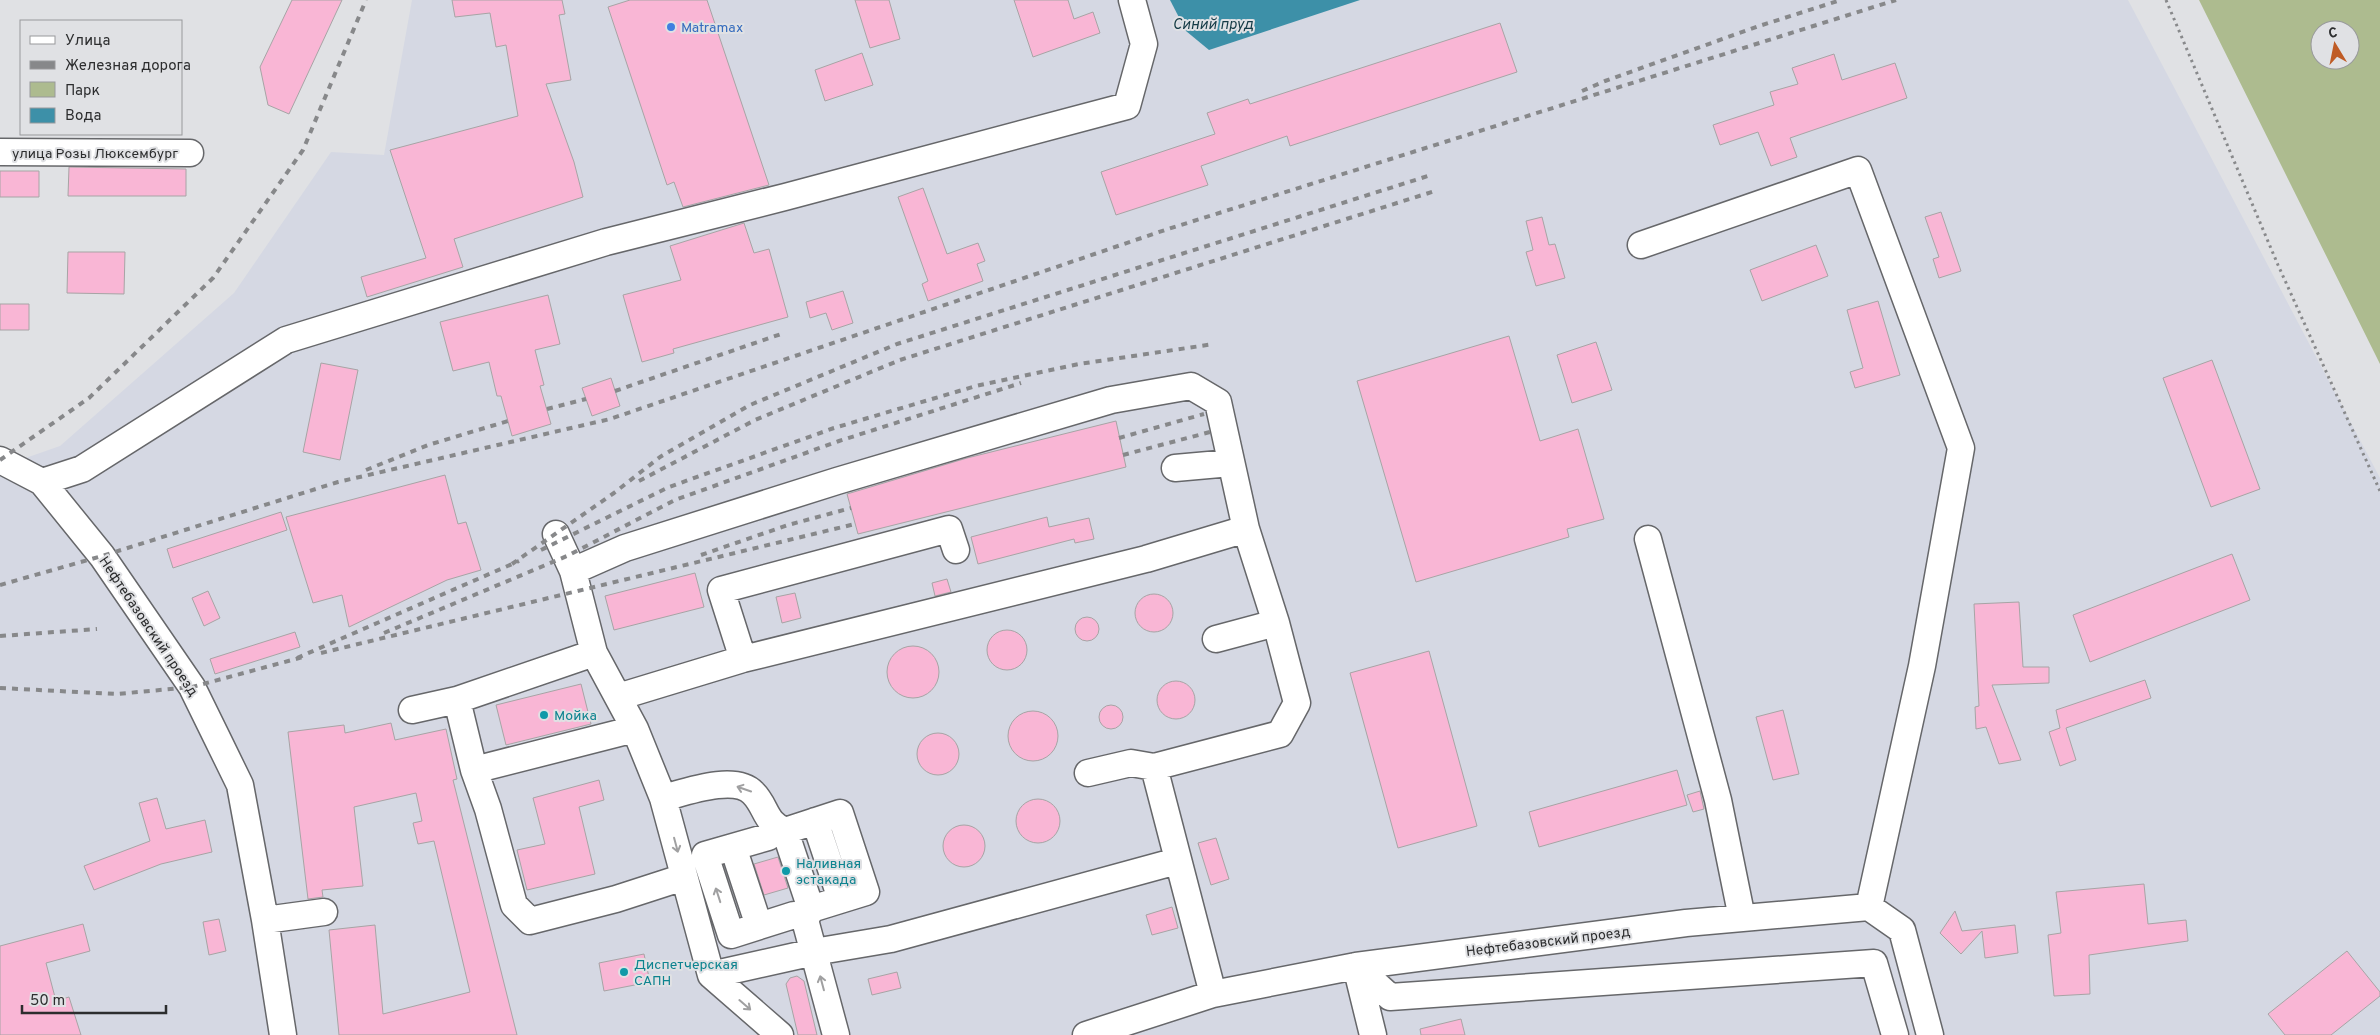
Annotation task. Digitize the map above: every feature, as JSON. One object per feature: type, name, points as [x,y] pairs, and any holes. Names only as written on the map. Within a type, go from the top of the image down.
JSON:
[{"type":"street","points":[[42,482],[82,469],[286,340],[606,242],[784,197],[1126,106],[1144,44],[1132,0]]},
{"type":"street","name":"улица Розы Люксембург","points":[[0,152],[190,153]]},
{"type":"street","points":[[1641,245],[1858,170],[1961,448],[1922,666],[1869,907],[1902,930],[1930,1035]]},
{"type":"street","points":[[573,571],[625,548],[837,481],[1112,400],[1191,386],[1218,402],[1246,529],[1276,623],[1297,703],[1280,734],[1154,767],[1131,763],[1088,773]]},
{"type":"street","name":"Нефтебазовский проезд","points":[[0,460],[42,482],[102,556],[192,687],[240,785],[265,920],[283,1035]]},
{"type":"street","points":[[1175,468],[1232,463]]},
{"type":"street","points":[[743,659],[721,590],[949,529],[956,550]]},
{"type":"street","points":[[618,697],[743,659],[1146,559],[1246,529]]},
{"type":"street","points":[[556,534],[573,571],[594,653],[635,729],[663,798],[711,974],[780,1035]]},
{"type":"street","points":[[1648,539],[1718,800],[1742,918]]},
{"type":"street","points":[[1216,639],[1276,623]]},
{"type":"street","points":[[412,710],[457,700],[594,653]]},
{"type":"street","points":[[457,700],[474,770],[488,809],[514,905],[530,921],[616,899],[684,876]]},
{"type":"street","points":[[474,770],[635,729]]},
{"type":"street","points":[[1154,767],[1213,994]]},
{"type":"street","points":[[663,798],[726,782],[753,792],[775,831],[803,915],[836,1035]]},
{"type":"street","points":[[840,813],[866,892],[841,899],[803,915],[759,926],[733,847],[775,831],[840,813]]},
{"type":"street","points":[[711,974],[814,952],[892,940],[1177,861]]},
{"type":"street","name":"Нефтебазовский проезд","points":[[1086,1035],[1213,994],[1356,966],[1686,923],[1869,907]]},
{"type":"street","points":[[265,920],[324,912]]},
{"type":"street","points":[[1356,966],[1390,997],[1874,962],[1895,1035]]},
{"type":"street","points":[[1356,966],[1373,1035]]},
{"type":"path","points":[[2166,0],[2278,265],[2380,491]]},
{"type":"shaded area","points":[[412,0],[2128,0],[2380,478],[2380,1035],[0,1035],[0,467],[60,446],[234,293],[331,152],[384,155]]},
{"type":"green space","points":[[2199,0],[2380,0],[2380,364]]},
{"type":"water","name":"Синий пруд","points":[[1170,0],[1360,0],[1209,50],[1186,31]]},
{"type":"building","points":[[292,0],[342,0],[289,114],[268,105],[260,67]]},
{"type":"building","points":[[452,0],[562,0],[565,14],[559,15],[571,80],[546,84],[574,162],[583,197],[454,239],[463,267],[367,297],[361,277],[426,258],[390,150],[518,116],[506,45],[496,47],[490,13],[455,17]]},
{"type":"building","points":[[630,0],[707,0],[769,185],[683,207],[674,182],[667,185],[608,7]]},
{"type":"building","points":[[855,0],[889,0],[900,39],[870,48]]},
{"type":"building","points":[[1014,0],[1068,0],[1074,19],[1093,12],[1100,33],[1033,57]]},
{"type":"building","points":[[1500,23],[1517,72],[1290,146],[1287,136],[1201,166],[1208,185],[1116,215],[1101,172],[1215,134],[1207,113],[1248,99],[1250,104]]},
{"type":"building","points":[[862,53],[873,85],[825,101],[815,70]]},
{"type":"building","points":[[1834,54],[1842,80],[1895,63],[1907,98],[1790,138],[1797,157],[1771,166],[1758,132],[1720,145],[1713,125],[1774,105],[1770,92],[1798,84],[1792,68]]},
{"type":"building","points":[[69,167],[186,169],[186,196],[68,196]]},
{"type":"building","points":[[0,171],[39,171],[39,197],[0,197]]},
{"type":"building","points":[[923,188],[947,254],[978,243],[985,261],[977,264],[983,281],[928,301],[922,284],[928,281],[898,197]]},
{"type":"building","points":[[1941,212],[1961,271],[1939,278],[1933,259],[1939,257],[1925,217]]},
{"type":"building","points":[[1542,217],[1549,245],[1555,244],[1565,278],[1536,286],[1526,252],[1533,250],[1526,221]]},
{"type":"building","points":[[744,223],[754,253],[769,249],[788,317],[673,349],[674,353],[642,362],[623,295],[681,280],[670,246]]},
{"type":"building","points":[[1816,245],[1828,276],[1762,301],[1750,270]]},
{"type":"building","points":[[68,252],[125,252],[124,294],[67,293]]},
{"type":"building","points":[[843,291],[853,323],[832,330],[826,313],[810,318],[806,302]]},
{"type":"building","points":[[548,295],[560,344],[535,350],[544,385],[540,386],[551,424],[512,436],[501,396],[497,396],[489,362],[453,371],[440,322]]},
{"type":"building","points":[[1878,301],[1900,375],[1855,388],[1850,372],[1863,368],[1847,310]]},
{"type":"building","points":[[0,304],[29,304],[29,330],[0,330]]},
{"type":"building","points":[[1509,336],[1540,441],[1578,429],[1604,519],[1567,529],[1569,537],[1416,582],[1357,381]]},
{"type":"building","points":[[1596,342],[1612,390],[1572,403],[1557,355]]},
{"type":"building","points":[[2212,360],[2260,489],[2211,507],[2163,378]]},
{"type":"building","points":[[321,363],[358,370],[340,460],[303,452]]},
{"type":"building","points":[[611,378],[620,406],[592,416],[582,388]]},
{"type":"building","points":[[1116,421],[1126,467],[858,534],[847,494],[967,458]]},
{"type":"building","points":[[445,475],[458,524],[466,522],[481,570],[447,580],[349,627],[342,595],[313,603],[286,517]]},
{"type":"building","points":[[281,512],[287,530],[173,568],[167,549]]},
{"type":"building","points":[[1047,517],[1049,527],[1089,518],[1094,539],[1075,543],[1074,539],[978,564],[971,537]]},
{"type":"building","points":[[2232,554],[2250,600],[2090,662],[2073,615]]},
{"type":"building","points":[[695,573],[704,607],[614,630],[605,596]]},
{"type":"building","points":[[947,579],[951,592],[935,596],[932,583]]},
{"type":"building","points":[[208,591],[220,618],[204,626],[192,598]]},
{"type":"building","points":[[795,593],[801,618],[782,623],[776,597]]},
{"type":"building","points":[[1154,594],[1167,600],[1173,613],[1167,626],[1154,632],[1141,626],[1135,613],[1141,600]]},
{"type":"building","points":[[2019,602],[2023,667],[2049,667],[2049,683],[1992,685],[2021,760],[1999,764],[1986,727],[1976,729],[1975,707],[1979,706],[1974,604]]},
{"type":"building","points":[[1087,617],[1096,620],[1099,629],[1096,638],[1087,641],[1078,638],[1075,629],[1078,620]]},
{"type":"building","points":[[1003,630],[1011,630],[1018,633],[1024,639],[1027,650],[1024,661],[1018,667],[1011,670],[1003,670],[996,667],[990,661],[987,654],[987,646],[990,639],[996,633]]},
{"type":"building","points":[[295,632],[300,647],[215,674],[210,659]]},
{"type":"building","points":[[908,646],[918,646],[928,650],[935,657],[939,672],[935,687],[928,694],[918,698],[908,698],[898,694],[891,687],[887,677],[887,667],[891,657],[898,650]]},
{"type":"building","points":[[1429,651],[1477,826],[1398,848],[1350,673]]},
{"type":"building","points":[[2145,680],[2151,698],[2066,728],[2076,760],[2060,766],[2049,732],[2060,728],[2056,710]]},
{"type":"building","points":[[1176,681],[1189,687],[1195,700],[1189,713],[1176,719],[1163,713],[1157,700],[1163,687]]},
{"type":"building","name":"Мойка","points":[[581,684],[591,724],[506,745],[496,705]]},
{"type":"building","points":[[1111,705],[1120,708],[1123,717],[1120,726],[1111,729],[1102,726],[1099,717],[1102,708]]},
{"type":"building","points":[[1783,710],[1799,774],[1773,780],[1756,717]]},
{"type":"building","points":[[1028,711],[1038,711],[1051,718],[1058,731],[1058,741],[1051,754],[1038,761],[1028,761],[1019,757],[1012,750],[1008,741],[1008,731],[1012,722],[1019,715]]},
{"type":"building","points":[[391,723],[395,740],[446,729],[457,779],[453,780],[517,1035],[339,1035],[329,930],[375,925],[383,1014],[470,992],[434,841],[418,844],[413,823],[422,821],[416,793],[354,807],[363,886],[322,890],[323,897],[308,899],[288,732],[344,725],[345,733]]},
{"type":"building","points":[[934,733],[942,733],[953,739],[959,754],[953,769],[942,775],[934,775],[923,769],[917,758],[917,750],[923,739]]},
{"type":"building","points":[[1677,770],[1687,805],[1539,847],[1529,812]]},
{"type":"building","points":[[599,780],[604,800],[579,807],[595,874],[527,890],[517,850],[545,844],[533,798]]},
{"type":"building","points":[[1700,791],[1704,809],[1693,812],[1687,795]]},
{"type":"building","points":[[157,798],[166,829],[205,820],[212,852],[161,864],[94,890],[84,866],[150,841],[139,803]]},
{"type":"building","points":[[1042,799],[1054,805],[1059,812],[1059,830],[1054,837],[1047,842],[1034,843],[1026,840],[1019,833],[1016,817],[1019,809],[1026,802]]},
{"type":"building","points":[[968,825],[976,828],[982,834],[985,846],[982,858],[976,864],[960,867],[952,864],[946,858],[943,842],[946,834],[952,828]]},
{"type":"building","points":[[1216,838],[1229,879],[1211,885],[1198,843]]},
{"type":"building","points":[[778,857],[788,888],[764,895],[754,864]]},
{"type":"building","points":[[2144,884],[2148,924],[2186,920],[2188,941],[2089,955],[2090,994],[2054,996],[2048,935],[2061,933],[2056,892]]},
{"type":"building","points":[[1172,907],[1178,928],[1152,935],[1146,915]]},
{"type":"building","points":[[1955,911],[1962,931],[2015,925],[2018,953],[1985,958],[1982,931],[1961,954],[1940,933]]},
{"type":"building","points":[[219,919],[226,951],[209,955],[203,922]]},
{"type":"building","points":[[83,924],[90,951],[46,963],[56,1001],[69,997],[81,1035],[0,1035],[0,946]]},
{"type":"building","points":[[2347,951],[2380,992],[2380,996],[2331,1035],[2285,1035],[2268,1014]]},
{"type":"building","name":"Диспетчерская САПН","points":[[644,954],[650,982],[604,991],[599,963]]},
{"type":"building","points":[[897,972],[901,988],[872,995],[868,979]]},
{"type":"building","points":[[797,976],[804,981],[817,1035],[798,1035],[786,984],[790,978]]},
{"type":"building","points":[[1461,1019],[1465,1035],[1421,1035],[1420,1029]]},
{"type":"railway","points":[[0,460],[89,398],[213,278],[303,150],[366,0]]},
{"type":"railway","points":[[1582,91],[1759,26],[1841,0]]},
{"type":"railway","points":[[0,585],[102,556],[338,482],[610,419],[1165,230],[1896,0]]},
{"type":"railway","points":[[512,564],[614,493],[660,457],[750,405],[897,344],[1431,175]]},
{"type":"railway","points":[[639,481],[755,420],[900,360],[1435,191]]},
{"type":"railway","points":[[615,391],[784,333]]},
{"type":"railway","points":[[541,550],[669,487],[834,428],[976,386],[1079,364],[1214,344]]},
{"type":"railway","points":[[384,633],[567,556],[675,500],[839,441],[1021,383]]},
{"type":"railway","points":[[547,409],[586,399]]},
{"type":"railway","points":[[1119,438],[1204,414]]},
{"type":"railway","points":[[366,470],[428,445],[508,421]]},
{"type":"railway","points":[[1123,455],[1210,432]]},
{"type":"railway","points":[[701,555],[788,525],[851,508]]},
{"type":"railway","points":[[321,653],[855,524]]},
{"type":"railway","points":[[297,658],[519,561]]},
{"type":"railway","points":[[0,636],[97,629]]},
{"type":"railway","points":[[0,688],[117,694],[192,687],[303,657]]},
{"type":"place","name":"Matramax","points":[[671,27]]},
{"type":"place","name":"Мойка","points":[[544,715]]},
{"type":"place","name":"Наливная эстакада","points":[[786,871]]},
{"type":"place","name":"Диспетчерская САПН","points":[[624,972]]}]
